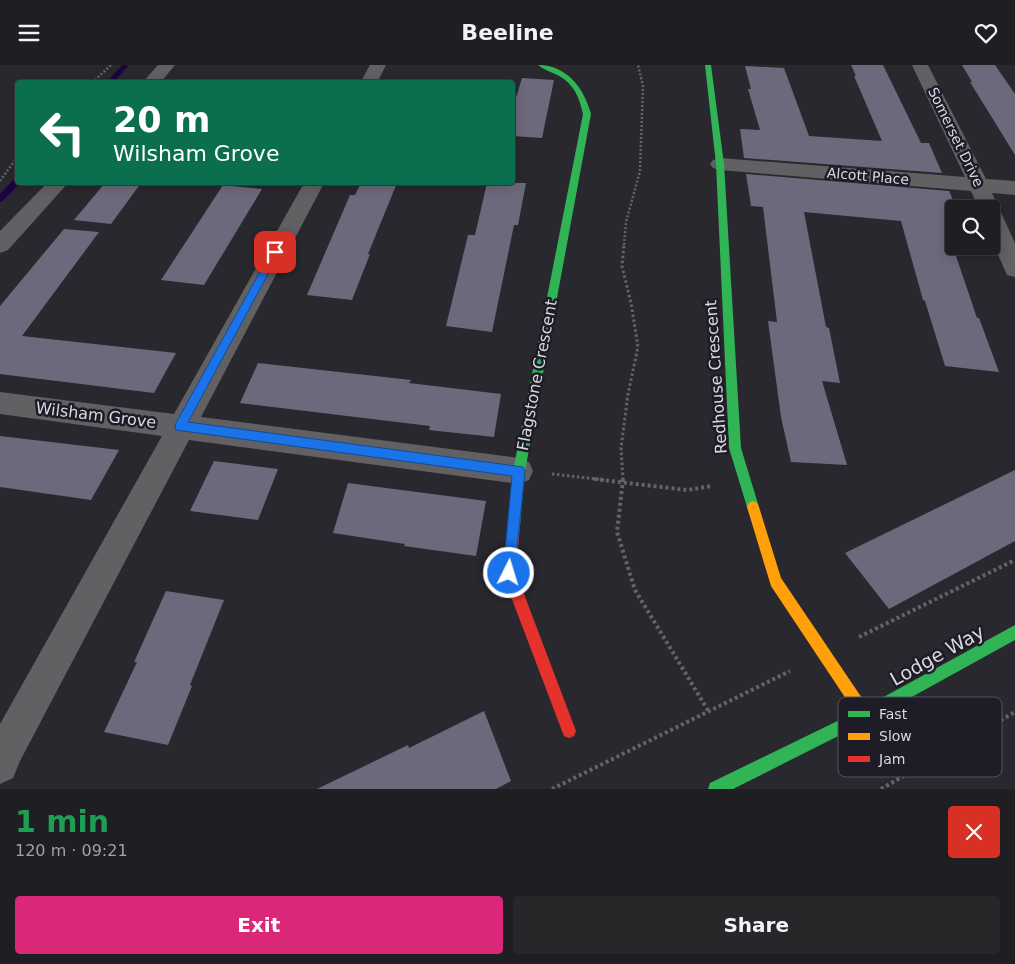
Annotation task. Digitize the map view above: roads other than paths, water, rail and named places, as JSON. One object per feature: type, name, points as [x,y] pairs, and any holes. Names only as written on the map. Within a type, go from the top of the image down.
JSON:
[{"type":"street","points":[[153,80],[167,65]]},
{"type":"street","points":[[370,80],[378,65]]},
{"type":"street","name":"Flagstone Crescent","points":[[541,65],[567,75],[582,92],[587,114],[519,471],[509,573],[569,731]]},
{"type":"street","name":"Redhouse Crescent","points":[[708,65],[720,164],[735,448],[776,581],[853,697]]},
{"type":"street","name":"Somerset Drive","points":[[920,65],[987,200]]},
{"type":"street","name":"Alcott Place","points":[[720,164],[1015,187]]},
{"type":"street","points":[[0,245],[56,185]]},
{"type":"street","points":[[0,765],[8,746],[180,426],[313,185]]},
{"type":"street","name":"Somerset Drive","points":[[1000,232],[1015,269]]},
{"type":"street","name":"Wilsham Grove","points":[[0,403],[519,471]]},
{"type":"street","name":"Lodge Way","points":[[898,697],[1015,632]]},
{"type":"street","name":"Lodge Way","points":[[716,789],[838,728]]},
{"type":"waterway","points":[[112,80],[126,65]]},
{"type":"waterway","points":[[0,199],[15,183]]}]
